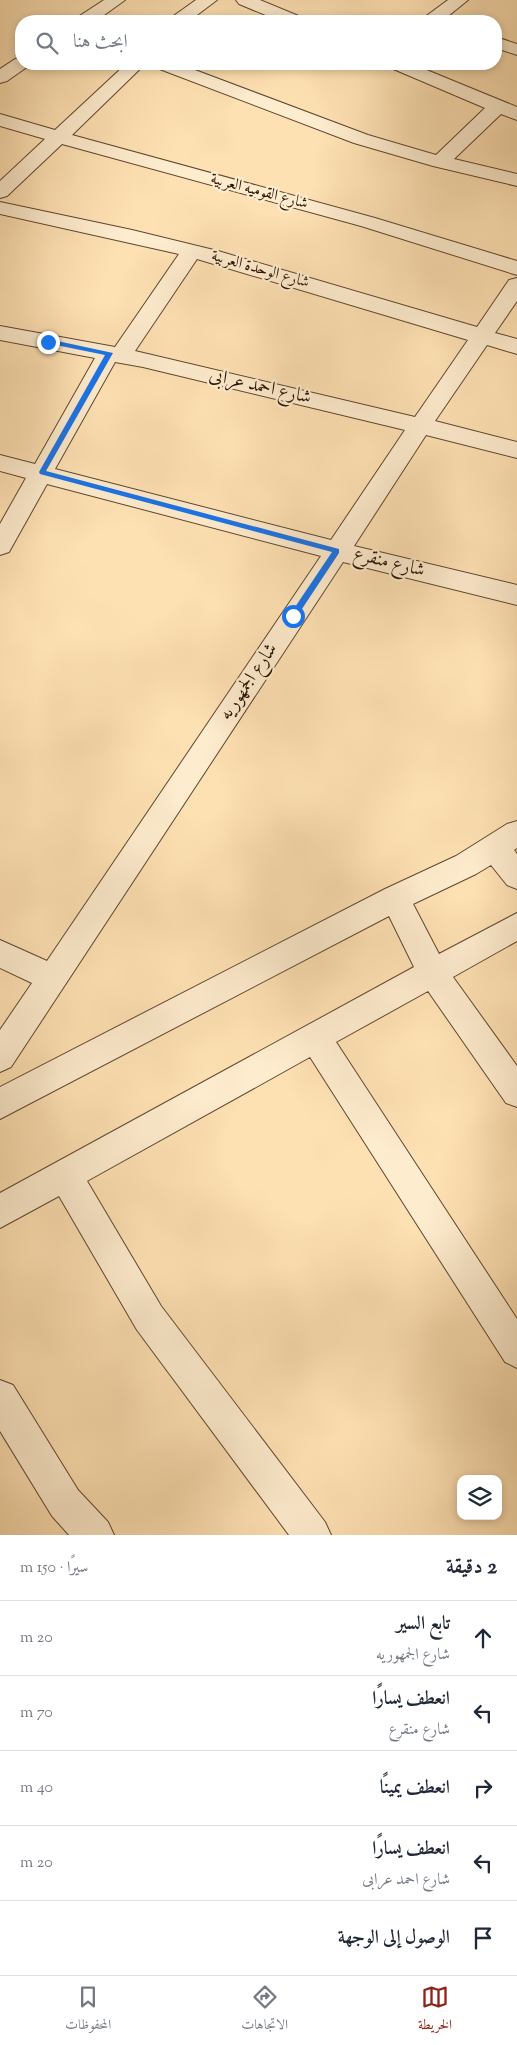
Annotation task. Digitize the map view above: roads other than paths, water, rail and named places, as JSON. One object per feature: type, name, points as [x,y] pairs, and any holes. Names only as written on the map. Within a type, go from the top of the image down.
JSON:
[{"type":"street","points":[[93,15],[116,0]]},
{"type":"street","points":[[187,15],[208,0]]},
{"type":"street","points":[[245,0],[280,15]]},
{"type":"street","points":[[442,15],[459,0]]},
{"type":"street","points":[[502,44],[517,50]]},
{"type":"street","points":[[0,77],[15,67]]},
{"type":"street","points":[[0,192],[130,70]]},
{"type":"street","points":[[178,70],[361,139],[440,162],[517,180]]},
{"type":"street","points":[[411,70],[517,114]]},
{"type":"street","points":[[440,162],[498,106]]},
{"type":"street","name":"شارع القوميه العربية","points":[[0,120],[368,222],[517,268]]},
{"type":"street","name":"شارع الوحدة العربية","points":[[0,208],[192,251],[288,277],[517,347]]},
{"type":"street","points":[[0,546],[42,472],[114,354],[192,251]]},
{"type":"street","name":"شارع الجمهوريه","points":[[0,1057],[480,336],[517,285]]},
{"type":"street","name":"شارع احمد عرابى","points":[[0,333],[114,354],[421,425],[517,450]]},
{"type":"street","name":"شارع منقرع","points":[[0,463],[42,472],[337,551],[517,595]]},
{"type":"street","points":[[0,1104],[395,898],[466,865],[505,840],[517,876]]},
{"type":"street","points":[[395,898],[433,973],[517,1092]]},
{"type":"street","points":[[0,1211],[517,926]]},
{"type":"street","points":[[0,954],[52,978]]},
{"type":"street","points":[[315,1037],[517,1350]]},
{"type":"street","points":[[65,1175],[149,1318],[312,1535]]},
{"type":"street","points":[[0,1398],[65,1503],[95,1535]]}]
